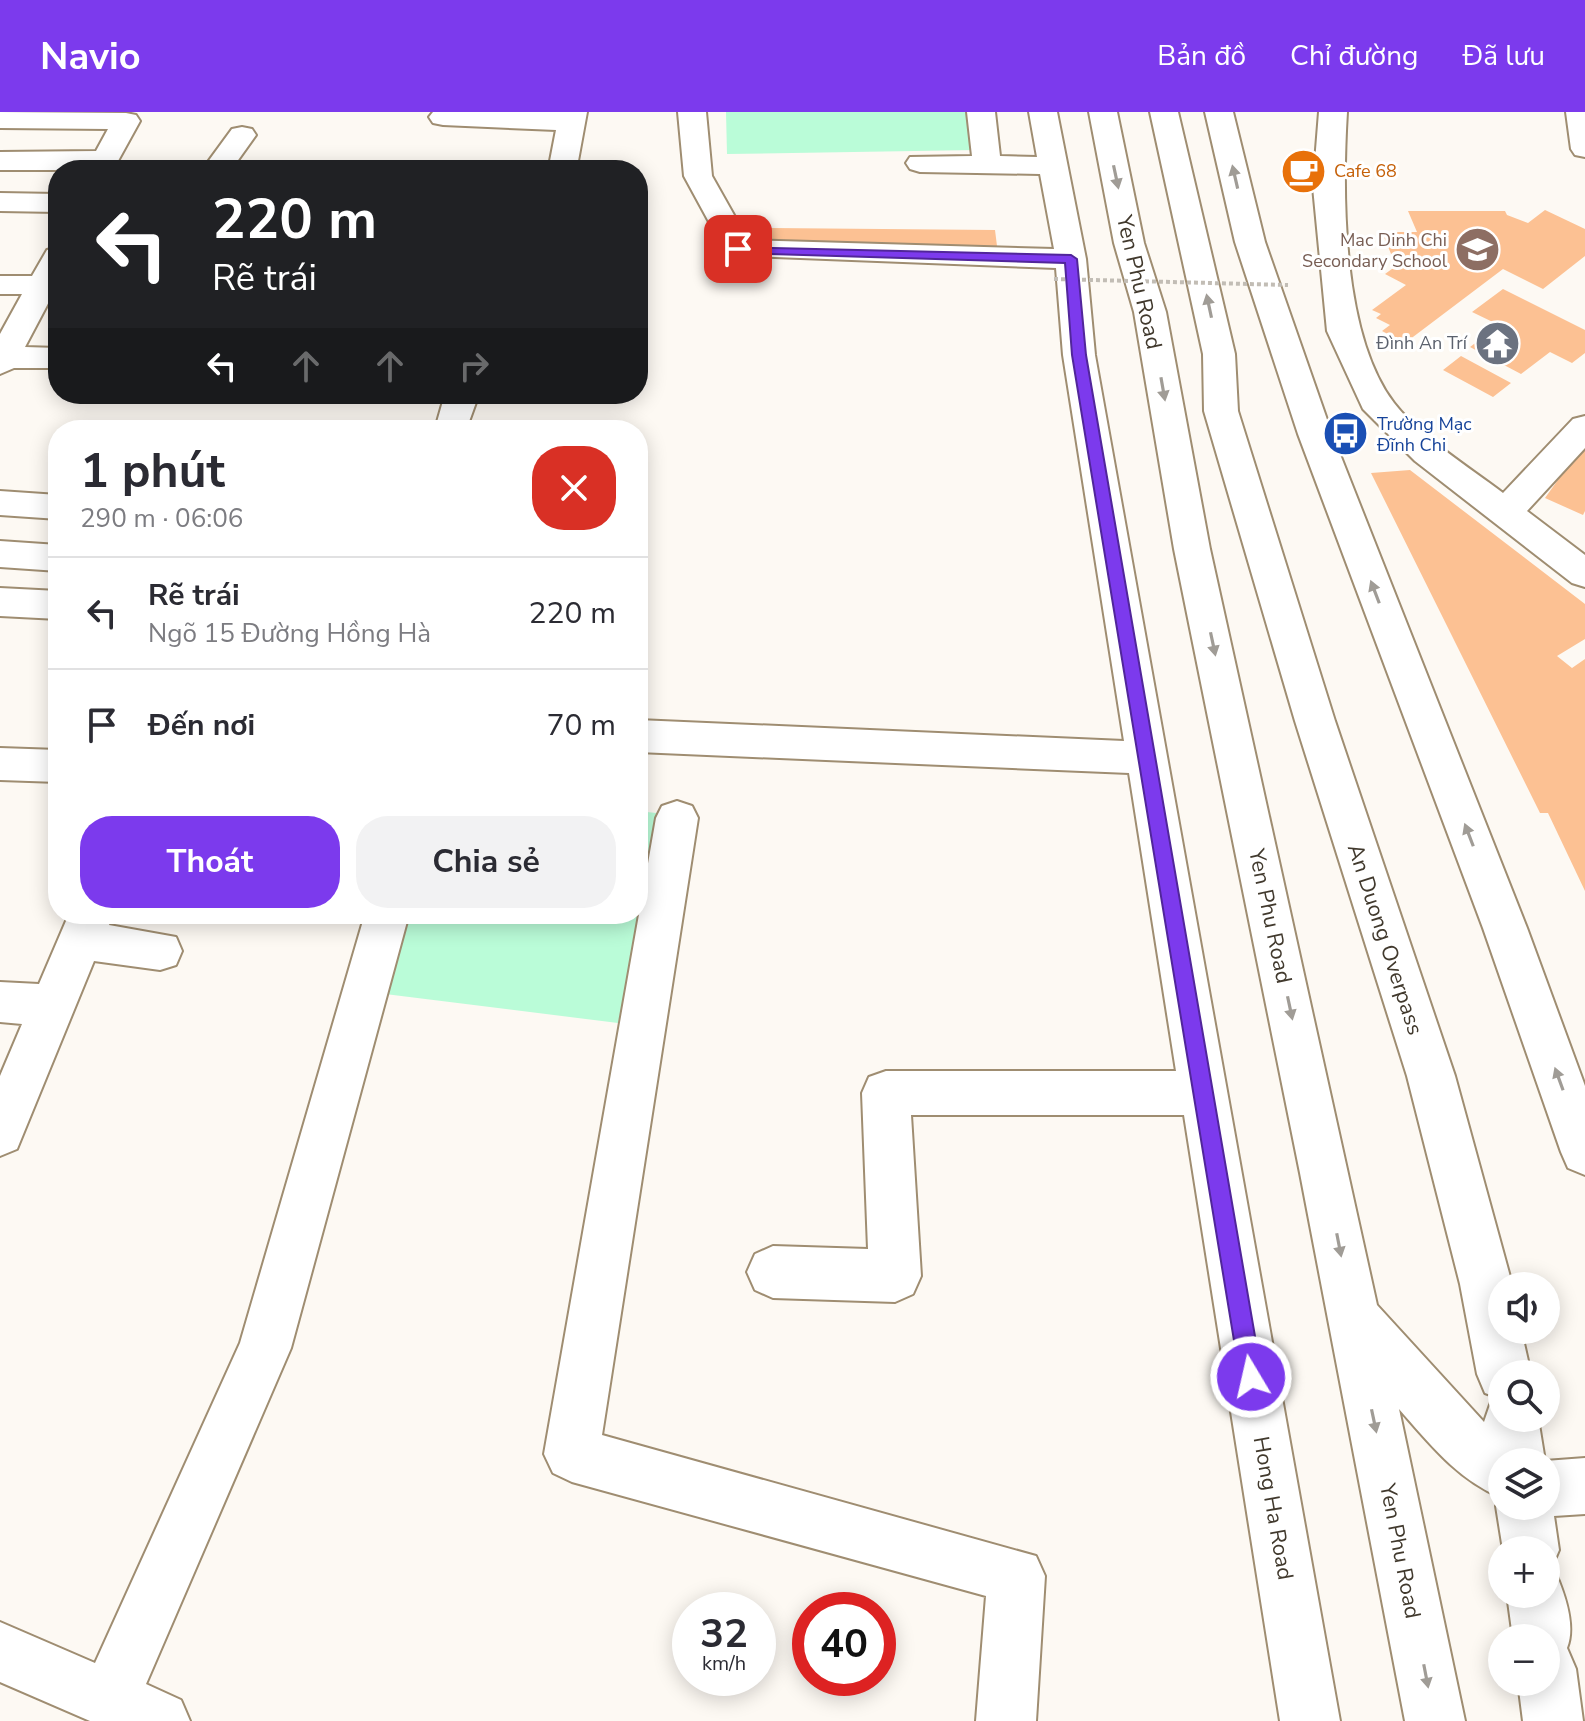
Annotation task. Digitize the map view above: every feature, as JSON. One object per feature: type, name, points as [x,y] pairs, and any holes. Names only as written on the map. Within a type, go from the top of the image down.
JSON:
[{"type":"main road","points":[[692,112],[698,176],[738,249],[1062,269]]},
{"type":"main road","points":[[981,112],[987,165]]},
{"type":"main road","name":"Hong Ha Road","points":[[1043,112],[1052,166],[1062,269],[1310,1721]]},
{"type":"main road","name":"Yen Phu Road","points":[[1103,112],[1129,243],[1150,312],[1192,549],[1435,1721]]},
{"type":"main road","points":[[1164,112],[1219,354],[1221,411]]},
{"type":"main road","points":[[1219,112],[1250,242],[1315,434],[1505,928],[1585,1152]]},
{"type":"main road","points":[[1333,112],[1328,187],[1343,331],[1380,409],[1411,440],[1585,573]]},
{"type":"main road","points":[[1580,112],[1585,149]]},
{"type":"main road","points":[[0,120],[84,116],[126,121],[105,160]]},
{"type":"main road","points":[[443,117],[572,117],[564,160]]},
{"type":"main road","points":[[223,160],[242,135]]},
{"type":"main road","points":[[0,161],[48,163]]},
{"type":"main road","points":[[920,163],[1052,166]]},
{"type":"main road","points":[[0,202],[48,203]]},
{"type":"main road","points":[[0,285],[48,276]]},
{"type":"main road","points":[[1,359],[48,285]]},
{"type":"main road","points":[[1150,312],[1221,411]]},
{"type":"main road","points":[[1,359],[48,358]]},
{"type":"main road","name":"An Duong Overpass","points":[[1221,411],[1315,721],[1431,1076],[1486,1284],[1501,1360]]},
{"type":"main road","points":[[1505,513],[1585,427]]},
{"type":"main road","points":[[0,503],[48,506]]},
{"type":"main road","points":[[0,554],[48,557]]},
{"type":"main road","points":[[0,602],[48,604]]},
{"type":"main road","points":[[648,736],[1147,758]]},
{"type":"main road","points":[[0,764],[48,766]]},
{"type":"main road","points":[[677,818],[572,1454],[1016,1576],[1006,1721]]},
{"type":"main road","points":[[0,1652],[135,1709],[265,1348],[384,924]]},
{"type":"main road","points":[[0,1133],[86,927],[160,951]]},
{"type":"main road","points":[[0,1002],[52,1005]]},
{"type":"main road","points":[[773,1272],[895,1276],[886,1093],[1204,1093]]},
{"type":"main road","points":[[1353,1317],[1462,1439],[1488,1459]]},
{"type":"main road","points":[[1560,1488],[1585,1486]]},
{"type":"main road","points":[[1550,1696],[1553,1721]]},
{"type":"path","points":[[1062,269],[1288,285]]},
{"type":"green space","points":[[726,112],[968,112],[976,150],[727,154]]},
{"type":"green space","points":[[648,812],[665,814],[648,890]]},
{"type":"green space","points":[[384,924],[640,924],[618,1023],[361,991]]},
{"type":"building","points":[[1545,210],[1585,229],[1585,256],[1543,289],[1503,269],[1405,343],[1382,331],[1390,325],[1376,318],[1381,314],[1372,310],[1406,285],[1385,274],[1396,266],[1382,232],[1417,232],[1408,211],[1505,211],[1507,215],[1528,223]]},
{"type":"building","points":[[771,228],[995,230],[997,246],[771,244]]},
{"type":"building","points":[[1503,289],[1585,330],[1585,353],[1572,363],[1550,352],[1521,374],[1470,347],[1499,325],[1472,312]]},
{"type":"building","points":[[1461,356],[1511,383],[1493,397],[1443,370]]},
{"type":"building","points":[[1585,442],[1585,511],[1583,515],[1545,498]]},
{"type":"building","points":[[1410,470],[1585,604],[1585,639],[1557,656],[1572,668],[1585,659],[1585,891],[1548,813],[1540,813],[1371,473]]},
{"type":"place","name":"Cafe 68","points":[[1303,171]]},
{"type":"place","name":"Mac Dinh Chi Secondary School","points":[[1478,250]]},
{"type":"place","name":"Đình An Trí","points":[[1498,343]]},
{"type":"place","name":"Trường Mạc Đĩnh Chi","points":[[1346,434]]},
{"type":"route","points":[[738,249],[1071,259],[1079,355],[1251,1377]]}]
